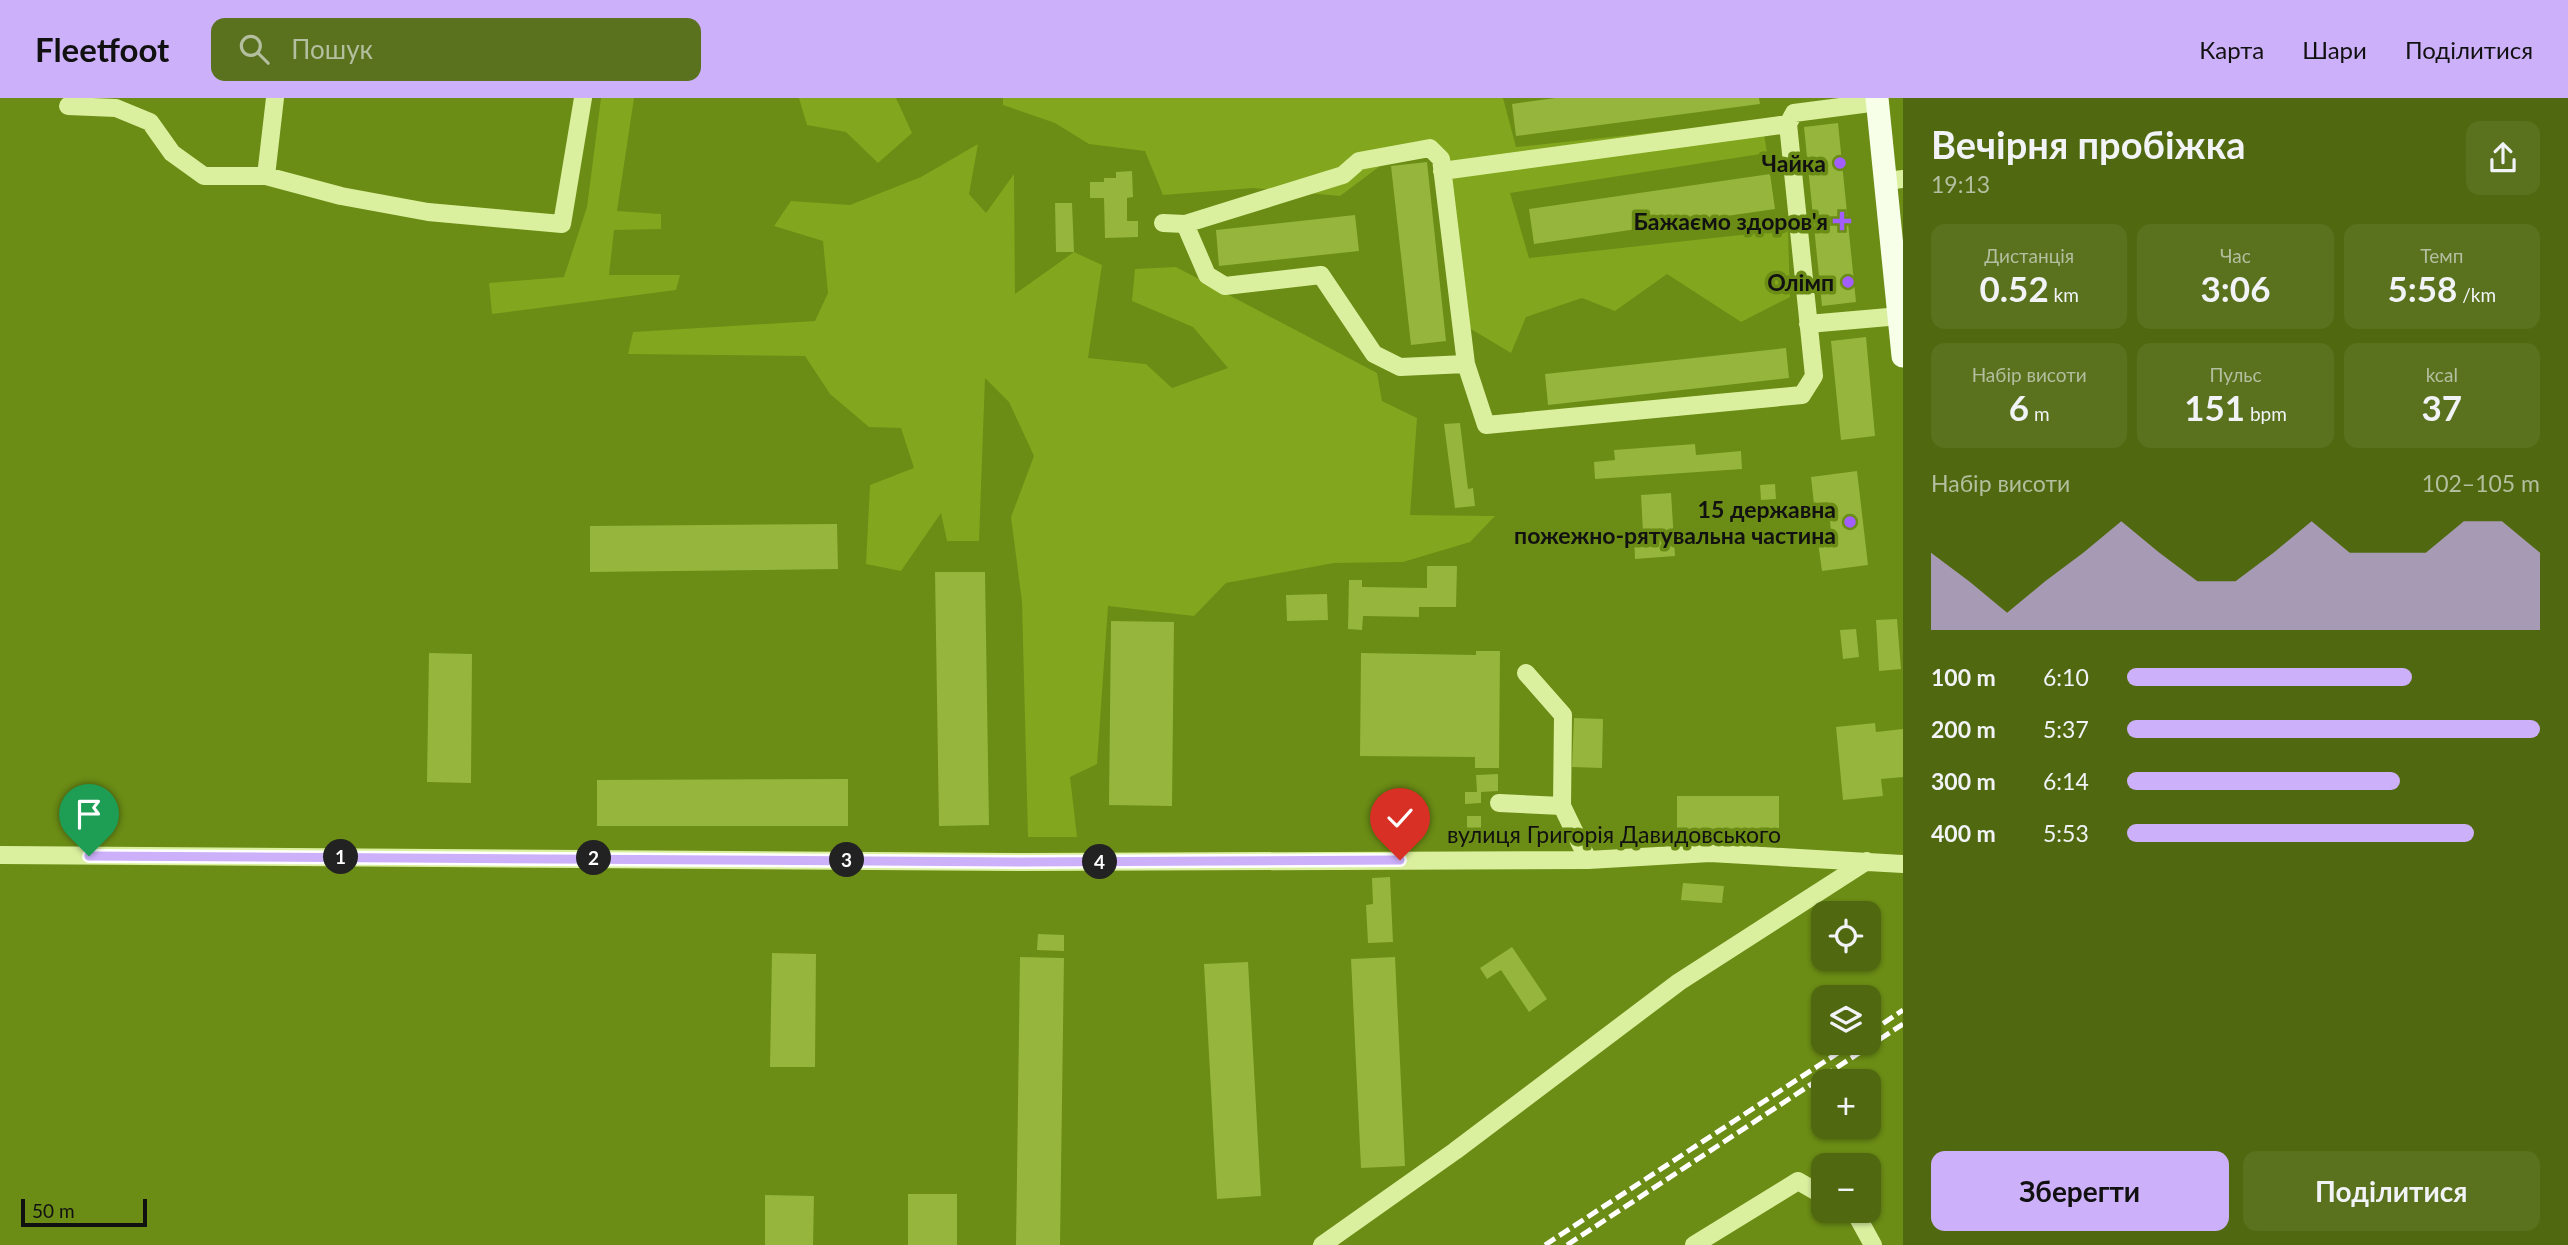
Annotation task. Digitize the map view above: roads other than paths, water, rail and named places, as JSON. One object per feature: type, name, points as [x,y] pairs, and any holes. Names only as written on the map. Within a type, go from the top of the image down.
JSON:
[{"type":"main road","points":[[1877,100],[1895,180],[1903,356]]},
{"type":"street","points":[[266,176],[275,98]]},
{"type":"street","points":[[68,106],[116,108],[150,122],[172,153],[204,176],[266,176],[341,196],[428,212],[562,224],[583,98]]},
{"type":"street","points":[[1163,223],[1185,225],[1343,175],[1359,160],[1430,148],[1441,159],[1466,364],[1486,425],[1802,395],[1814,376],[1788,124],[1794,113],[1877,100]]},
{"type":"street","points":[[1442,171],[1788,124]]},
{"type":"street","points":[[1185,225],[1207,275],[1225,286],[1321,275],[1374,354],[1400,368],[1466,364]]},
{"type":"street","points":[[1808,324],[1900,316]]},
{"type":"street","points":[[1526,673],[1563,715],[1562,806],[1588,860]]},
{"type":"street","points":[[1499,803],[1562,806]]},
{"type":"street","name":"вулиця Григорія Давидовського","points":[[0,855],[1023,862],[1588,860],[1710,853],[1903,864]]},
{"type":"street","points":[[1322,1245],[1455,1151],[1679,982],[1867,861]]},
{"type":"street","points":[[1693,1245],[1798,1181],[1811,1188]]},
{"type":"street","points":[[1861,1223],[1873,1245]]},
{"type":"railway","points":[[1881,1025],[1903,1010]]},
{"type":"railway","points":[[1567,1245],[1903,1024]]},
{"type":"railway","points":[[1545,1245],[1835,1055]]},
{"type":"place","name":"Чайка","points":[[1840,163]]},
{"type":"place","name":"Бажаємо здоров'я","points":[[1842,221]]},
{"type":"place","name":"Олімп","points":[[1848,282]]},
{"type":"place","name":"15 державна пожежно-рятувальна частина","points":[[1850,522]]}]
